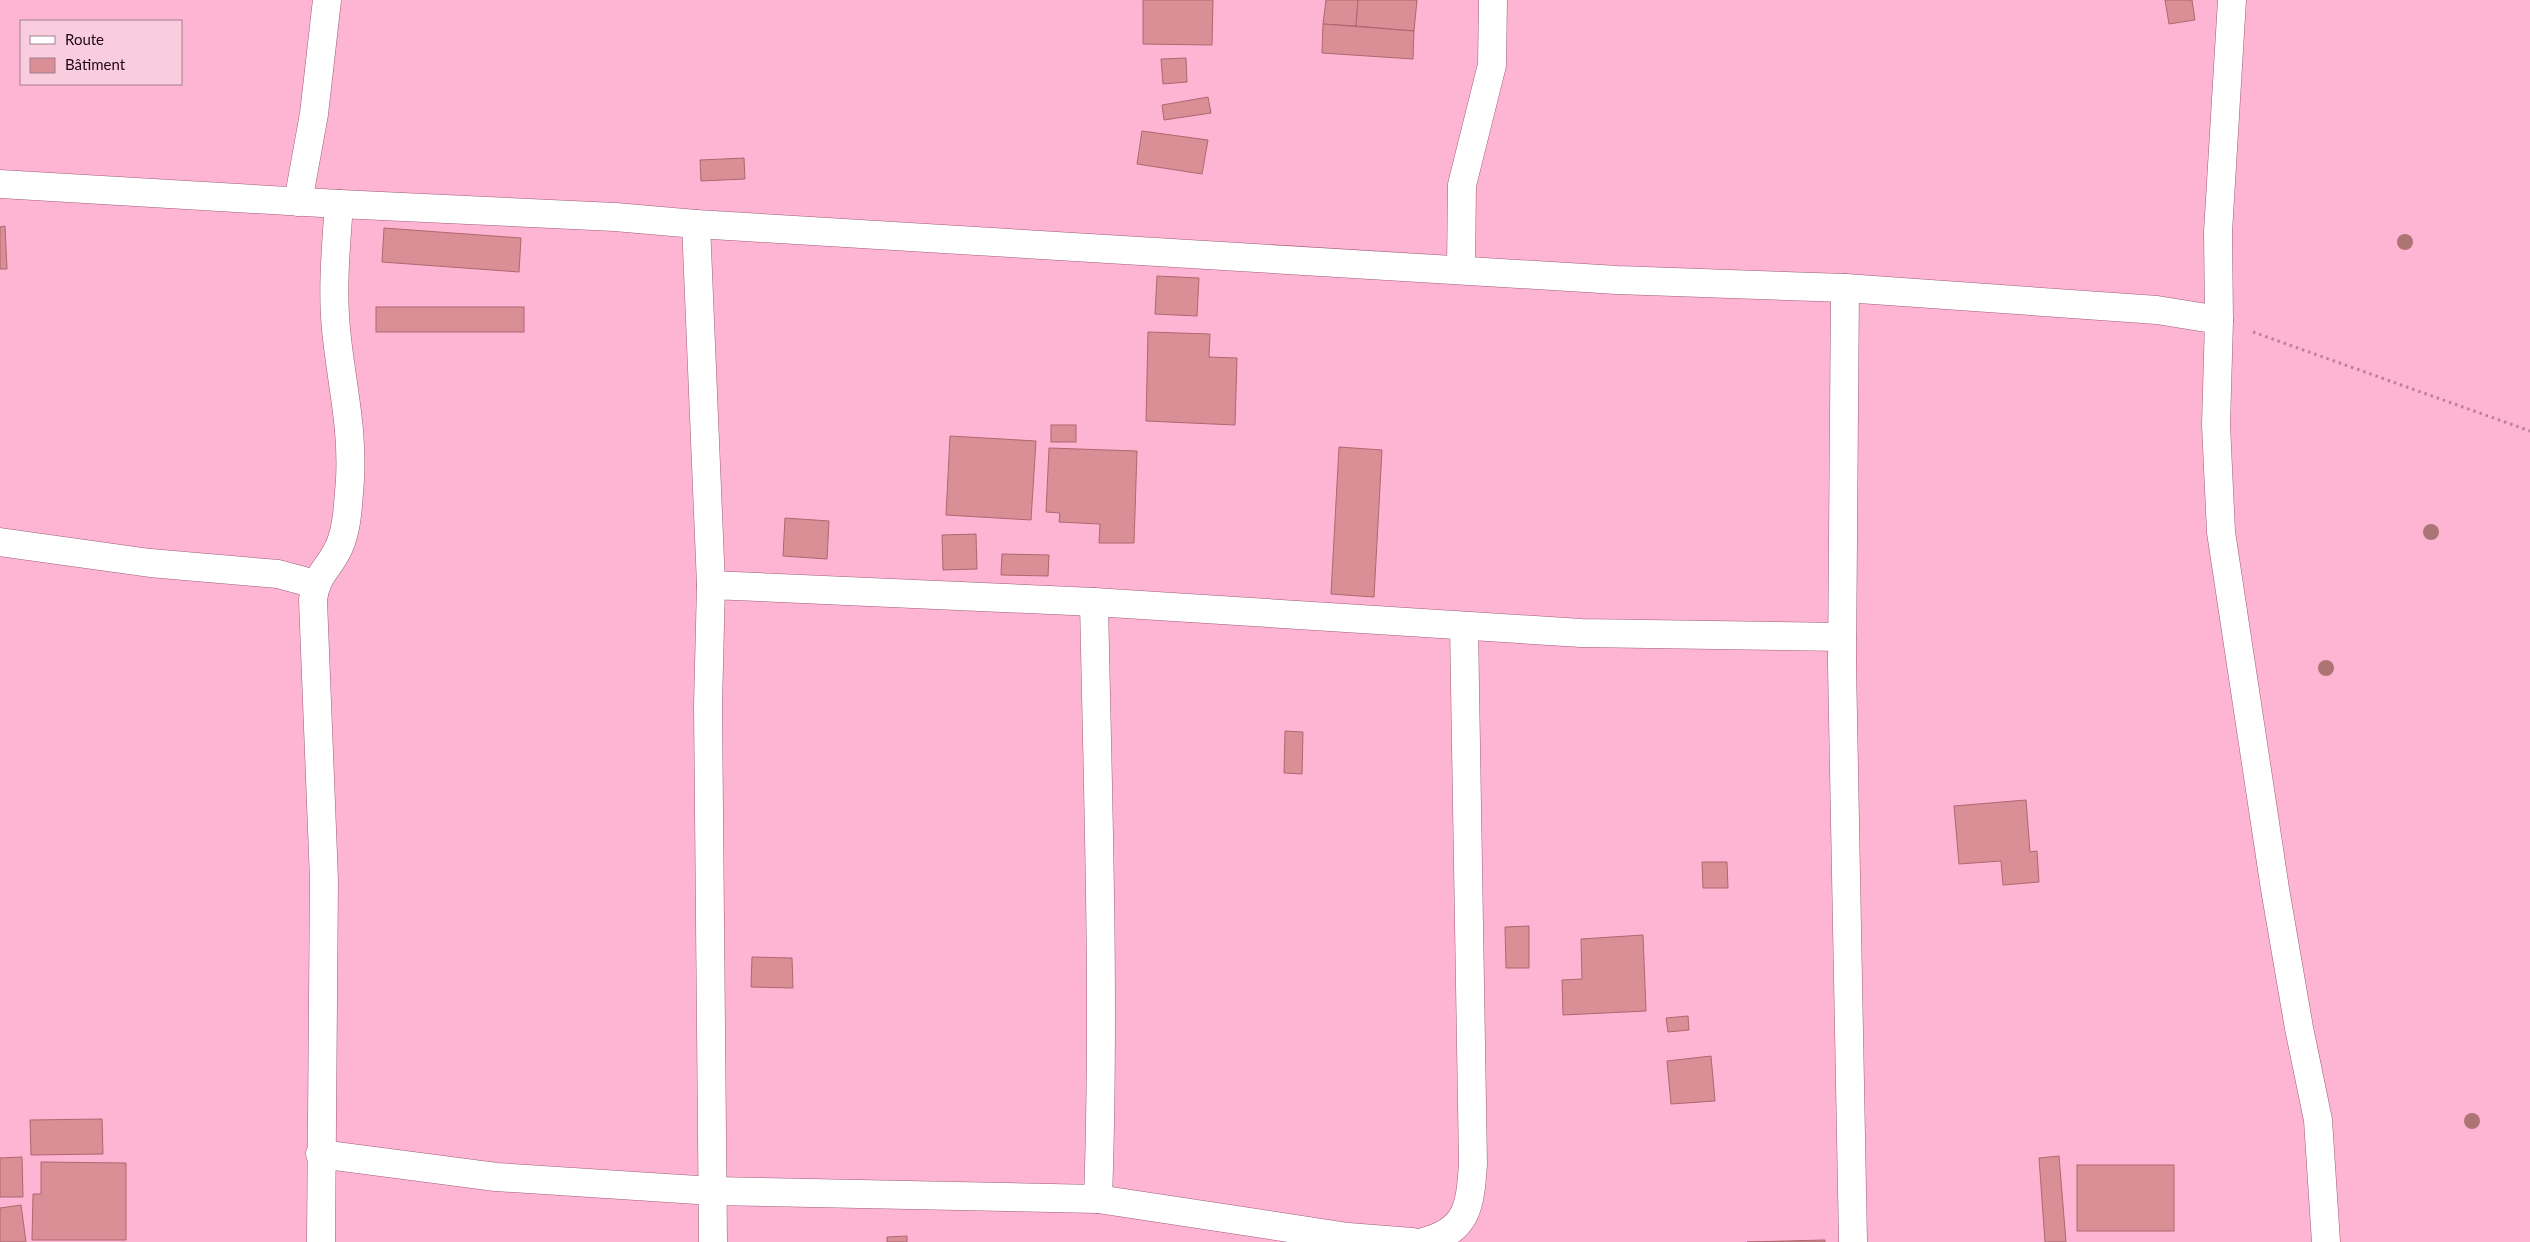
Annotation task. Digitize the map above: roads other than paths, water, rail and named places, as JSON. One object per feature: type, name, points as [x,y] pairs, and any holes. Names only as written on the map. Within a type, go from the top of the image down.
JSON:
[{"type":"street","points":[[298,202],[314,114],[328,0]]},
{"type":"street","points":[[1461,269],[1462,185],[1492,65],[1493,0]]},
{"type":"street","points":[[2232,0],[2218,232],[2219,320],[2216,425],[2221,532],[2278,908],[2299,1028],[2318,1120],[2326,1242]]},
{"type":"street","points":[[0,184],[298,202],[615,217],[696,224],[1315,263],[1461,269],[1626,281],[1845,288],[2157,310],[2219,320]]},
{"type":"street","points":[[321,1242],[320,1154],[324,880],[313,600],[315,584],[339,546],[347,514],[350,479],[350,432],[336,330],[334,274],[339,204]]},
{"type":"street","points":[[696,224],[711,584],[708,705],[713,1242]]},
{"type":"street","points":[[1845,288],[1842,637],[1852,1242]]},
{"type":"street","points":[[0,542],[150,564],[278,574],[315,584]]},
{"type":"street","points":[[711,584],[1094,602],[1581,633],[1842,637]]},
{"type":"street","points":[[1094,602],[1101,929],[1102,1087],[1098,1199]]},
{"type":"street","points":[[1423,1242],[1440,1238],[1454,1230],[1464,1215],[1471,1192],[1473,1164],[1464,626]]},
{"type":"street","points":[[320,1154],[496,1177],[712,1191],[1098,1199],[1351,1240],[1412,1242]]}]
